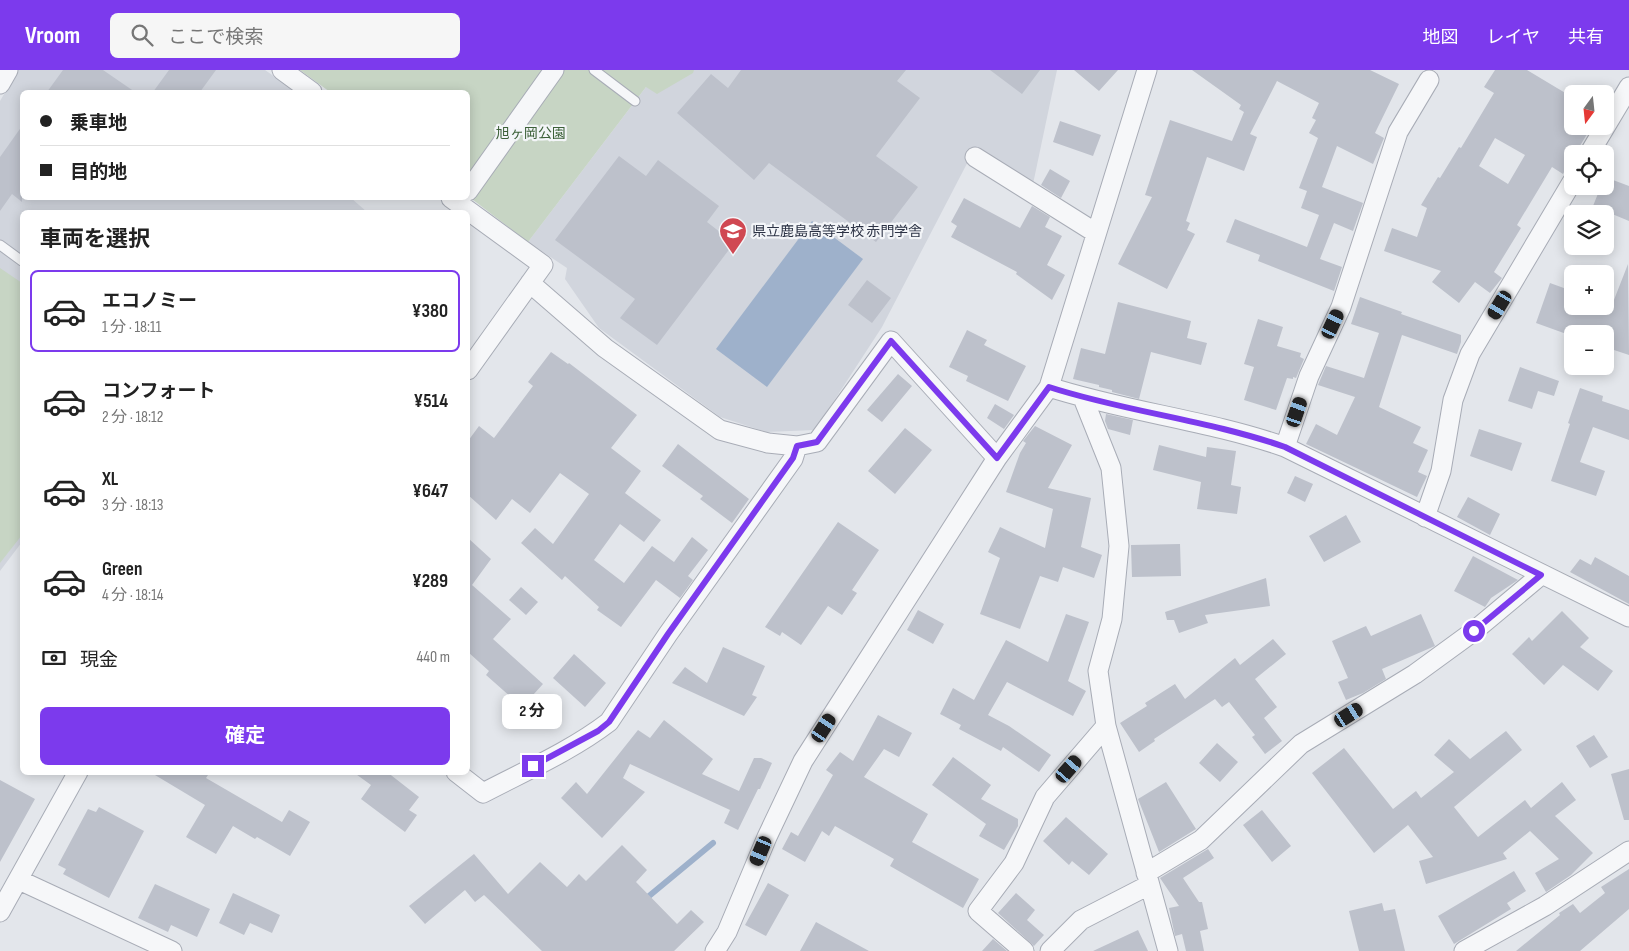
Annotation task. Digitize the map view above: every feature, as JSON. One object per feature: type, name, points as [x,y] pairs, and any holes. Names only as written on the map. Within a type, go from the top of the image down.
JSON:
[{"type":"street","points":[[0,84],[8,70]]},
{"type":"street","points":[[282,70],[309,90]]},
{"type":"street","points":[[470,183],[554,70]]},
{"type":"street","points":[[715,951],[727,932],[767,837],[803,762],[997,458],[1049,387],[1147,70]]},
{"type":"street","points":[[1285,447],[1309,376],[1341,307],[1398,132],[1429,80]]},
{"type":"street","points":[[1595,145],[1629,87]]},
{"type":"street","points":[[975,157],[1096,234]]},
{"type":"street","points":[[1425,517],[1441,471],[1453,400],[1470,354],[1564,195]]},
{"type":"street","points":[[464,200],[543,265],[470,367]]},
{"type":"street","points":[[530,283],[605,348],[720,430],[768,443],[797,446],[817,442],[891,341],[997,458]]},
{"type":"street","points":[[1049,387],[1083,398],[1256,437],[1285,447],[1629,617]]},
{"type":"street","points":[[1083,398],[1111,468],[1119,546],[1112,619],[1098,671],[1106,726],[1168,951]]},
{"type":"street","points":[[460,775],[483,793],[598,731],[609,722],[668,634],[793,458],[797,446]]},
{"type":"street","points":[[1050,951],[1081,920],[1148,879],[1201,840],[1301,744],[1415,674],[1474,631],[1541,575]]},
{"type":"street","points":[[1024,951],[978,911],[1014,863],[1045,797],[1106,726]]},
{"type":"street","points":[[0,912],[76,775]]},
{"type":"street","points":[[1464,951],[1545,906],[1629,851]]},
{"type":"street","points":[[19,880],[172,951]]},
{"type":"lane","points":[[594,70],[635,101]]},
{"type":"lane","points":[[0,245],[20,260]]},
{"type":"shaded area","points":[[18,70],[265,70],[293,90],[20,90],[20,200],[353,200],[365,210],[20,210],[20,545],[0,571],[0,101]]},
{"type":"shaded area","name":"県立鹿島高等学校 赤門学舎","points":[[659,70],[1057,70],[1033,184],[974,150],[882,327],[815,430],[766,432],[720,417],[599,328],[565,279],[567,268],[528,242]]},
{"type":"green space","name":"旭ヶ岡公園","points":[[300,70],[694,70],[693,73],[657,94],[646,87],[528,242],[470,198],[470,90],[327,90]]},
{"type":"green space","points":[[0,268],[20,282],[20,538],[0,563]]},
{"type":"water","points":[[812,221],[863,259],[767,387],[716,349]]},
{"type":"building","points":[[63,70],[103,70],[132,90],[48,90]]},
{"type":"building","points":[[169,70],[216,70],[201,90],[154,90]]},
{"type":"building","points":[[741,70],[906,70],[897,81],[920,98],[876,156],[918,187],[876,242],[769,163],[754,180],[677,113],[711,74],[728,88]]},
{"type":"building","points":[[990,70],[1040,70],[1022,94]]},
{"type":"building","points":[[1074,70],[1118,70],[1099,91]]},
{"type":"building","points":[[1192,70],[1370,70],[1399,84],[1375,133],[1384,138],[1373,164],[1337,146],[1322,187],[1363,203],[1353,231],[1334,223],[1320,259],[1342,267],[1334,291],[1258,261],[1260,255],[1226,242],[1235,219],[1307,247],[1319,215],[1301,208],[1307,191],[1299,188],[1318,138],[1309,133],[1316,120],[1312,118],[1319,103],[1277,81],[1250,134],[1257,137],[1244,171],[1207,157],[1186,221],[1190,223],[1187,230],[1195,234],[1167,289],[1118,264],[1152,197],[1145,195],[1170,120],[1232,141],[1244,112],[1239,109],[1241,105]]},
{"type":"building","points":[[1495,70],[1527,70],[1564,92],[1564,135],[1587,135],[1580,145],[1564,145],[1564,172],[1563,174],[1552,167],[1517,225],[1521,228],[1494,272],[1502,278],[1490,293],[1475,282],[1459,303],[1432,282],[1441,271],[1384,251],[1392,228],[1417,237],[1427,208],[1421,205],[1459,147],[1461,148],[1494,93],[1484,87]],"holes":[[[1495,138],[1525,155],[1508,184],[1479,166]]]},
{"type":"building","points":[[1060,121],[1101,135],[1093,156],[1053,142]]},
{"type":"building","points":[[20,129],[20,200],[22,202],[12,194],[0,211],[0,157]]},
{"type":"building","points":[[619,156],[646,176],[658,160],[719,206],[707,222],[734,243],[657,345],[620,318],[635,299],[555,240]]},
{"type":"building","points":[[1050,169],[1070,181],[1061,198],[1041,185]]},
{"type":"building","points":[[1614,180],[1629,186],[1629,221],[1614,215],[1614,205],[1593,205],[1597,195],[1614,195]]},
{"type":"building","points":[[964,198],[1020,228],[1032,206],[1050,217],[1045,227],[1062,236],[1047,265],[1065,275],[1052,300],[1016,274],[1017,272],[951,237],[957,226],[951,222]]},
{"type":"building","points":[[1628,264],[1629,355],[1614,350],[1614,325],[1564,325],[1564,333],[1536,323],[1550,283],[1564,288],[1564,315],[1614,315],[1614,300]]},
{"type":"building","points":[[867,280],[891,298],[872,323],[848,305]]},
{"type":"building","points":[[1360,297],[1461,335],[1457,354],[1402,335],[1379,407],[1421,427],[1413,443],[1428,450],[1418,472],[1427,476],[1417,497],[1306,444],[1316,424],[1337,435],[1355,397],[1318,385],[1326,366],[1364,378],[1379,333],[1351,324]]},
{"type":"building","points":[[1118,302],[1191,321],[1187,338],[1207,343],[1201,365],[1151,352],[1139,399],[1112,392],[1112,390],[1099,387],[1099,385],[1073,379],[1081,348],[1105,354]]},
{"type":"building","points":[[1258,319],[1283,327],[1277,346],[1301,353],[1300,357],[1304,359],[1296,378],[1287,378],[1276,410],[1244,400],[1254,367],[1244,364]]},
{"type":"building","points":[[967,330],[987,340],[984,345],[1026,366],[1008,401],[966,381],[968,376],[949,367]]},
{"type":"building","points":[[551,352],[569,363],[637,415],[611,448],[641,471],[625,493],[661,520],[644,542],[620,524],[594,560],[624,583],[652,546],[674,562],[692,537],[708,550],[688,576],[693,580],[680,598],[656,580],[621,627],[597,610],[599,607],[565,576],[562,580],[521,543],[535,528],[553,544],[589,494],[560,473],[530,513],[512,499],[496,520],[470,497],[470,438],[479,426],[494,438],[533,386],[528,382]]},
{"type":"building","points":[[1520,367],[1559,381],[1554,396],[1538,391],[1532,409],[1508,401]]},
{"type":"building","points":[[898,374],[912,386],[882,422],[867,410]]},
{"type":"building","points":[[1580,388],[1603,396],[1602,401],[1629,410],[1629,440],[1593,427],[1580,462],[1605,471],[1596,496],[1551,481]]},
{"type":"building","points":[[995,404],[1014,415],[1004,429],[987,418]]},
{"type":"building","points":[[1106,414],[1133,420],[1130,435],[1108,429],[1105,421]]},
{"type":"building","points":[[1035,426],[1072,445],[1048,488],[1091,498],[1081,547],[1102,555],[1094,578],[1063,567],[1058,582],[1040,576],[1020,629],[980,614],[1000,558],[988,552],[1000,527],[1045,548],[1053,509],[1006,492],[1020,453],[1026,443],[1023,441]]},
{"type":"building","points":[[905,428],[932,450],[895,494],[868,471]]},
{"type":"building","points":[[1479,429],[1522,443],[1512,471],[1470,456]]},
{"type":"building","points":[[678,444],[749,499],[732,523],[700,499],[703,496],[662,466]]},
{"type":"building","points":[[1159,445],[1206,457],[1207,447],[1236,451],[1231,485],[1241,487],[1237,514],[1197,509],[1201,482],[1153,470]]},
{"type":"building","points":[[1295,476],[1313,484],[1305,502],[1287,493]]},
{"type":"building","points":[[1468,497],[1500,514],[1490,535],[1457,517]]},
{"type":"building","points":[[1346,515],[1361,542],[1324,562],[1309,536]]},
{"type":"building","points":[[838,522],[879,550],[852,590],[857,593],[842,615],[828,606],[801,645],[782,632],[780,636],[765,627]]},
{"type":"building","points":[[470,540],[491,559],[472,585],[511,619],[493,639],[543,684],[522,707],[486,675],[489,671],[470,654]]},
{"type":"building","points":[[1180,544],[1181,576],[1132,577],[1131,545]]},
{"type":"building","points":[[1473,556],[1518,580],[1491,598],[1485,607],[1454,591]]},
{"type":"building","points":[[1595,557],[1629,576],[1629,604],[1570,572],[1580,559],[1591,565]]},
{"type":"building","points":[[1266,578],[1270,606],[1205,615],[1208,623],[1179,633],[1174,620],[1167,620],[1165,612]]},
{"type":"building","points":[[521,587],[538,602],[526,615],[509,600]]},
{"type":"building","points":[[918,610],[944,624],[933,644],[907,630]]},
{"type":"building","points":[[1562,611],[1589,638],[1580,647],[1613,671],[1598,691],[1563,665],[1544,685],[1512,654],[1529,637],[1532,641]]},
{"type":"building","points":[[1066,614],[1089,622],[1068,681],[1086,691],[1073,716],[1007,682],[988,715],[1009,726],[1051,755],[1039,772],[1003,747],[1001,751],[959,729],[961,725],[940,714],[953,688],[974,700],[1006,640],[1048,662]]},
{"type":"building","points":[[1421,614],[1435,646],[1382,669],[1386,679],[1363,693],[1346,700],[1338,682],[1348,678],[1332,641],[1366,626],[1371,636]]},
{"type":"building","points":[[1273,639],[1286,654],[1255,679],[1277,707],[1264,718],[1282,741],[1265,754],[1252,737],[1255,735],[1229,702],[1222,707],[1215,699],[1154,739],[1155,741],[1139,752],[1120,723],[1147,706],[1145,703],[1175,684],[1185,699],[1235,658],[1240,665]]},
{"type":"building","points":[[723,647],[765,666],[752,695],[757,697],[744,716],[672,683],[685,667],[707,683]]},
{"type":"building","points":[[574,654],[606,683],[585,707],[553,678]]},
{"type":"building","points":[[878,715],[912,733],[899,757],[884,749],[864,777],[928,814],[912,842],[979,879],[963,908],[890,866],[894,859],[835,826],[829,836],[822,831],[805,862],[782,849],[791,832],[798,836],[833,775],[826,770],[840,752],[853,761]]},
{"type":"building","points":[[664,720],[713,759],[702,774],[739,791],[754,758],[761,758],[772,763],[760,789],[758,789],[738,830],[724,823],[730,810],[630,764],[623,778],[645,792],[602,838],[561,798],[576,782],[587,794],[638,730],[650,738]]},
{"type":"building","points":[[1506,731],[1522,750],[1454,807],[1478,837],[1525,800],[1531,808],[1562,782],[1576,800],[1555,816],[1593,853],[1571,875],[1546,892],[1535,873],[1559,859],[1530,831],[1503,853],[1507,859],[1426,884],[1419,861],[1433,857],[1408,825],[1374,853],[1312,773],[1344,748],[1393,809],[1416,791],[1421,798],[1454,772],[1434,755],[1449,739],[1470,759]]},
{"type":"building","points":[[1594,735],[1608,757],[1590,768],[1576,746]]},
{"type":"building","points":[[1217,743],[1238,762],[1220,782],[1199,763]]},
{"type":"building","points":[[953,757],[991,785],[981,799],[1018,819],[1018,826],[1004,850],[979,836],[986,824],[932,785]]},
{"type":"building","points":[[1629,769],[1629,820],[1624,820],[1611,774]]},
{"type":"building","points":[[155,775],[208,775],[206,778],[282,822],[289,810],[310,822],[290,856],[233,826],[216,854],[186,837],[205,805]]},
{"type":"building","points":[[357,775],[391,775],[419,797],[409,810],[417,815],[405,832],[361,799],[371,785]]},
{"type":"building","points":[[0,780],[35,799],[0,862]]},
{"type":"building","points":[[1166,782],[1196,829],[1159,852],[1138,799]]},
{"type":"building","points":[[99,807],[144,831],[109,898],[63,874],[66,869],[58,865],[88,809],[96,812]]},
{"type":"building","points":[[1262,810],[1291,846],[1272,862],[1243,825]]},
{"type":"building","points":[[1066,817],[1108,854],[1089,875],[1072,861],[1069,865],[1043,841]]},
{"type":"building","points":[[622,845],[647,870],[636,882],[677,924],[691,910],[704,922],[674,951],[542,951],[484,895],[475,902],[465,890],[425,924],[409,906],[474,854],[508,894],[540,862],[567,887],[579,874],[586,881]]},
{"type":"building","points":[[1208,849],[1214,858],[1183,878],[1199,902],[1202,902],[1208,929],[1200,931],[1204,951],[1186,951],[1182,934],[1175,936],[1169,908],[1179,906],[1160,878]]},
{"type":"building","points":[[1629,869],[1629,909],[1580,951],[1516,951],[1560,915],[1559,913],[1573,904],[1580,913],[1605,893],[1601,887]]},
{"type":"building","points":[[1514,871],[1526,891],[1507,903],[1511,909],[1454,944],[1438,916]]},
{"type":"building","points":[[768,883],[789,895],[766,936],[745,925]]},
{"type":"building","points":[[155,884],[210,909],[197,937],[171,925],[168,932],[138,918]]},
{"type":"building","points":[[233,893],[280,915],[272,933],[250,923],[244,935],[219,923]]},
{"type":"building","points":[[1016,893],[1035,910],[1027,920],[1044,935],[1034,946],[998,913]]},
{"type":"building","points":[[1382,903],[1384,911],[1395,909],[1405,951],[1359,951],[1349,911]]},
{"type":"building","points":[[816,922],[869,951],[800,951]]},
{"type":"building","points":[[1138,930],[1148,951],[1093,951]]},
{"type":"building","points":[[993,939],[1007,951],[982,951]]},
{"type":"waterway","points":[[643,901],[713,843]]},
{"type":"place","name":"県立鹿島高等学校 赤門学舎","points":[[733,255]]},
{"type":"route","points":[[533,766],[598,731],[609,722],[668,634],[793,458],[797,446],[817,442],[891,341],[997,458],[1049,387],[1083,398],[1256,437],[1285,447],[1541,575],[1474,631]]}]
